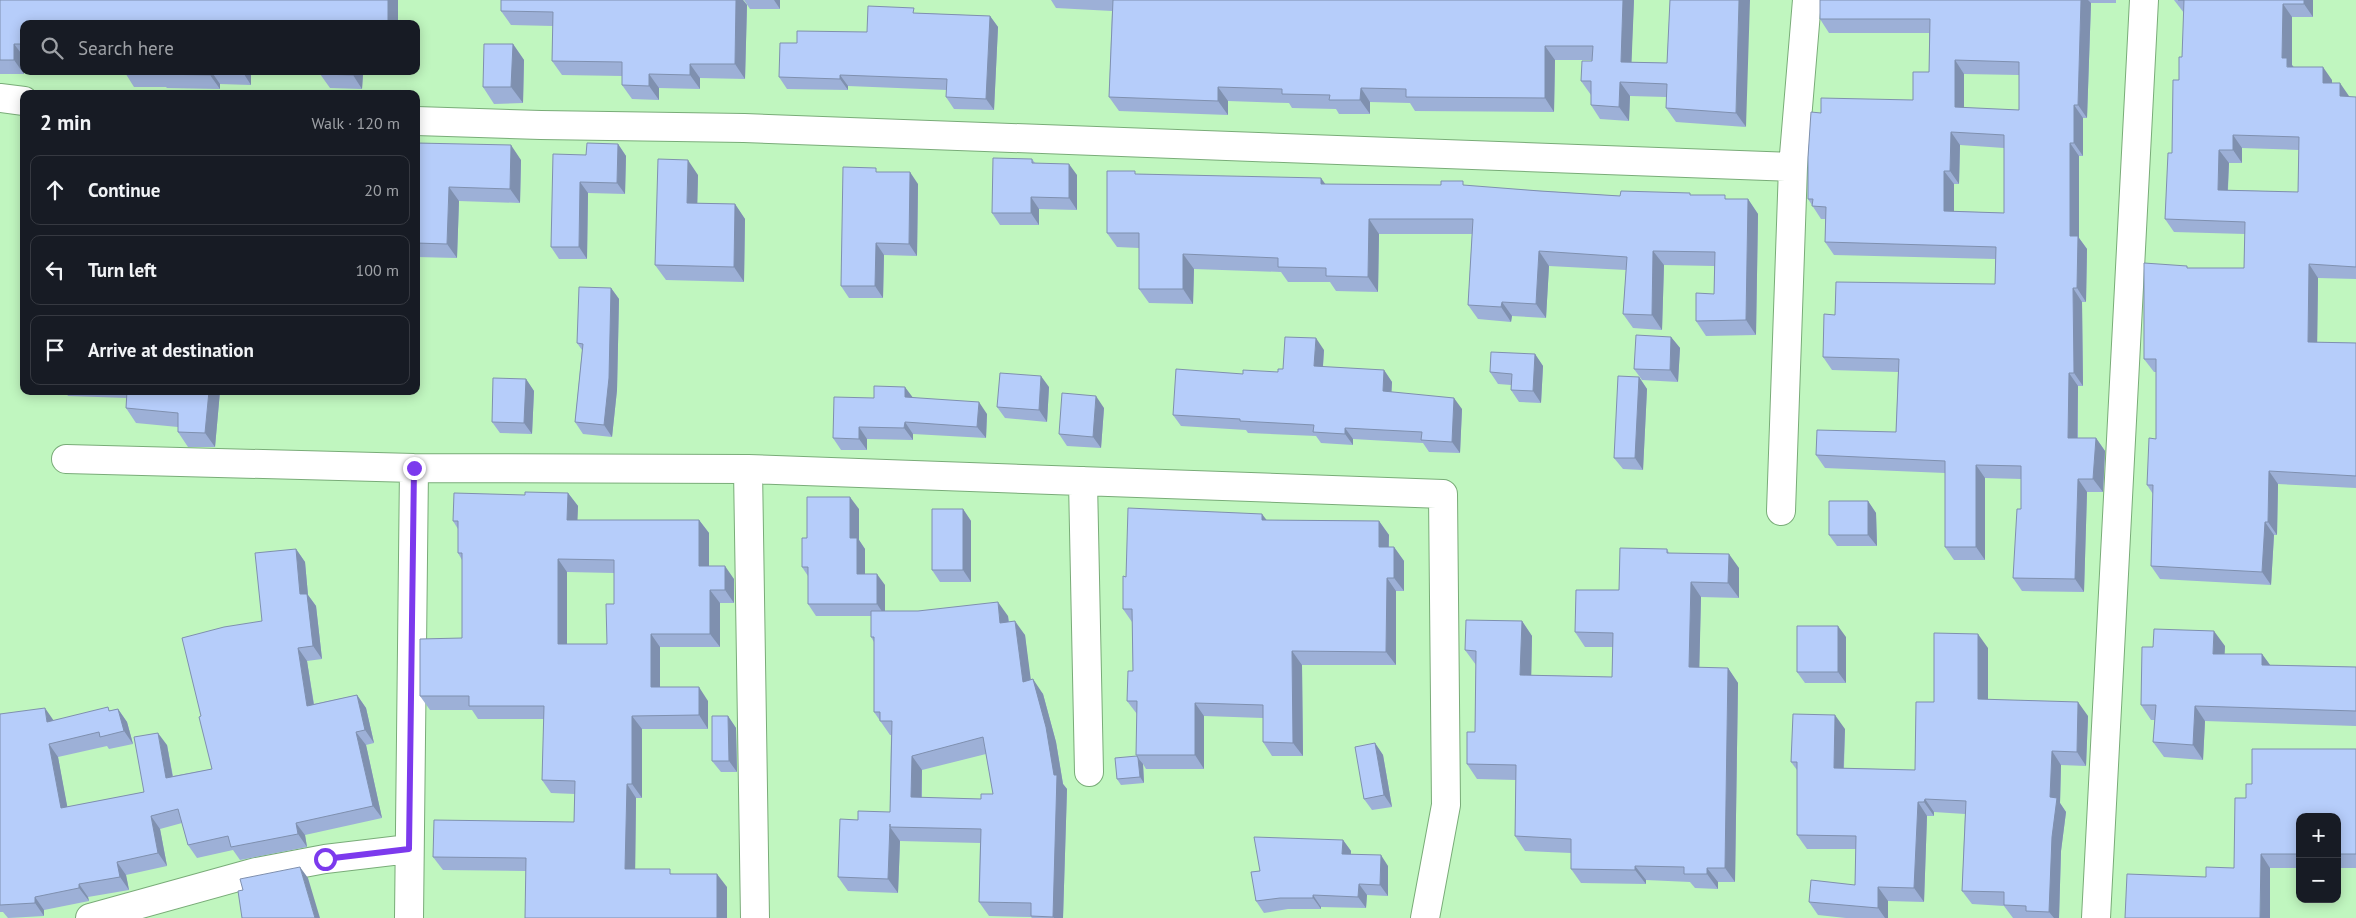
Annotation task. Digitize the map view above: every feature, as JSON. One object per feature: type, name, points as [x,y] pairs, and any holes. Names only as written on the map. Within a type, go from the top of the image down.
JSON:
[{"type":"street","points":[[1782,511],[1793,167],[1807,0]]},
{"type":"street","points":[[2096,918],[2144,0]]},
{"type":"street","points":[[0,98],[20,100]]},
{"type":"street","points":[[420,121],[541,126],[744,128],[1793,167]]},
{"type":"street","points":[[66,459],[414,468],[748,469],[1443,494],[1446,805],[1426,918]]},
{"type":"street","points":[[409,918],[414,468]]},
{"type":"street","points":[[748,469],[755,918]]},
{"type":"street","points":[[1083,481],[1089,772]]},
{"type":"street","points":[[90,918],[256,872],[325,859],[409,849]]},
{"type":"building","points":[[0,0],[388,0],[388,20],[20,20],[20,44],[14,44],[14,60],[0,60]]},
{"type":"building","points":[[501,0],[736,0],[735,64],[690,64],[690,75],[649,74],[649,86],[622,85],[622,62],[552,61],[553,12],[501,11]]},
{"type":"building","points":[[1113,0],[1623,0],[1621,62],[1667,63],[1670,0],[1739,0],[1736,113],[1666,108],[1667,84],[1620,82],[1619,107],[1591,105],[1591,81],[1581,81],[1582,61],[1592,61],[1593,46],[1545,46],[1545,98],[1406,97],[1406,89],[1361,88],[1360,100],[1329,100],[1330,95],[1282,94],[1282,89],[1218,87],[1218,101],[1109,97]]},
{"type":"building","points":[[1820,0],[2081,0],[2078,105],[2074,105],[2074,143],[2070,143],[2070,236],[2078,236],[2077,288],[2073,288],[2074,373],[2069,373],[2068,438],[2096,438],[2093,479],[2078,479],[2075,579],[2013,578],[2017,509],[2021,509],[2021,466],[1976,465],[1976,547],[1945,547],[1945,461],[1816,455],[1817,430],[1896,432],[1899,359],[1823,357],[1824,314],[1835,315],[1836,282],[1995,284],[1996,247],[1825,242],[1826,207],[1812,206],[1813,199],[1808,199],[1811,112],[1821,113],[1821,98],[1913,100],[1913,72],[1929,72],[1930,19],[1820,19]],"holes":[[[1955,60],[2019,62],[2019,110],[1955,107]],[[1951,132],[2004,135],[2004,213],[1944,211],[1944,171],[1950,171]]]},
{"type":"building","points":[[2184,0],[2304,0],[2304,4],[2283,4],[2282,58],[2287,58],[2287,67],[2323,67],[2323,83],[2340,83],[2340,96],[2356,97],[2356,267],[2309,264],[2308,342],[2356,343],[2356,476],[2269,471],[2268,522],[2265,522],[2262,572],[2151,566],[2153,485],[2147,485],[2149,438],[2156,439],[2156,359],[2144,359],[2144,263],[2187,266],[2187,268],[2244,268],[2245,222],[2165,219],[2168,153],[2172,153],[2173,80],[2179,80],[2179,57],[2182,57]],"holes":[[[2233,135],[2299,137],[2298,192],[2218,190],[2219,150],[2233,150]]]},
{"type":"building","points":[[868,6],[914,8],[913,13],[990,16],[986,99],[946,97],[947,79],[840,75],[840,79],[779,77],[780,43],[797,43],[797,31],[867,32]]},
{"type":"building","points":[[484,44],[513,44],[511,87],[483,87]]},
{"type":"building","points":[[420,143],[511,145],[510,189],[449,187],[447,244],[420,243]]},
{"type":"building","points":[[587,143],[618,144],[617,183],[580,182],[579,247],[551,247],[553,154],[586,155]]},
{"type":"building","points":[[993,158],[1032,159],[1032,163],[1069,164],[1069,198],[1031,197],[1031,213],[992,213]]},
{"type":"building","points":[[658,159],[688,160],[687,203],[735,204],[734,267],[655,265]]},
{"type":"building","points":[[843,167],[876,168],[876,172],[910,172],[909,244],[876,243],[875,286],[841,286]]},
{"type":"building","points":[[1107,171],[1135,171],[1135,174],[1321,178],[1321,184],[1441,185],[1441,181],[1463,181],[1463,185],[1540,191],[1620,196],[1621,191],[1690,193],[1690,195],[1725,195],[1725,199],[1748,199],[1746,320],[1696,321],[1696,293],[1714,294],[1715,252],[1653,251],[1652,315],[1623,314],[1627,257],[1539,251],[1536,304],[1502,302],[1501,307],[1468,305],[1473,219],[1369,219],[1368,277],[1326,276],[1326,268],[1278,267],[1278,258],[1183,254],[1183,289],[1139,289],[1139,233],[1107,233]]},
{"type":"building","points":[[579,287],[611,288],[609,378],[604,425],[575,422],[583,344],[577,343]]},
{"type":"building","points":[[1636,335],[1671,337],[1670,370],[1634,369]]},
{"type":"building","points":[[1285,337],[1316,338],[1314,366],[1384,370],[1383,391],[1454,398],[1452,442],[1421,440],[1422,432],[1345,428],[1345,434],[1313,432],[1314,425],[1173,415],[1176,369],[1243,374],[1243,370],[1278,372],[1278,369],[1283,369]]},
{"type":"building","points":[[1491,352],[1535,354],[1533,391],[1511,390],[1512,374],[1490,372]]},
{"type":"building","points":[[1000,373],[1041,376],[1039,410],[997,407]]},
{"type":"building","points":[[1618,376],[1639,377],[1635,458],[1614,458]]},
{"type":"building","points":[[493,378],[526,379],[524,423],[492,422]]},
{"type":"building","points":[[874,386],[905,387],[905,397],[979,402],[977,427],[905,422],[904,428],[859,427],[859,439],[833,438],[834,397],[874,398]]},
{"type":"building","points":[[1062,393],[1096,396],[1093,437],[1059,434]]},
{"type":"building","points":[[127,395],[209,395],[205,433],[178,432],[178,413],[126,408]]},
{"type":"building","points":[[525,492],[568,493],[567,520],[699,520],[699,566],[725,566],[725,590],[710,590],[710,634],[651,634],[651,687],[699,687],[699,715],[632,716],[632,784],[627,784],[625,869],[670,869],[670,874],[717,874],[717,918],[525,918],[526,858],[433,857],[434,820],[574,822],[575,781],[542,780],[544,706],[469,706],[469,696],[420,696],[420,639],[462,638],[462,553],[458,553],[458,521],[453,521],[454,493],[525,495]],"holes":[[[558,559],[614,560],[614,604],[606,604],[607,644],[558,644]]]},
{"type":"building","points":[[807,497],[850,497],[850,538],[857,538],[857,574],[877,574],[877,604],[808,604],[808,567],[802,567],[802,538],[807,538]]},
{"type":"building","points":[[1829,501],[1868,501],[1868,535],[1829,535]]},
{"type":"building","points":[[1128,508],[1262,514],[1262,520],[1379,521],[1379,547],[1394,547],[1394,578],[1387,578],[1386,652],[1292,651],[1293,743],[1263,742],[1263,705],[1195,703],[1195,755],[1136,755],[1137,701],[1127,701],[1128,671],[1133,671],[1132,609],[1123,609],[1123,576],[1126,577]]},
{"type":"building","points":[[932,509],[963,509],[963,570],[932,570]]},
{"type":"building","points":[[1620,548],[1667,549],[1667,553],[1729,554],[1728,583],[1691,582],[1689,667],[1728,668],[1725,868],[1707,868],[1707,874],[1684,874],[1684,867],[1635,866],[1635,870],[1571,869],[1571,839],[1515,836],[1516,765],[1467,764],[1467,732],[1475,732],[1476,651],[1465,650],[1466,620],[1522,621],[1520,675],[1612,677],[1613,633],[1575,632],[1576,590],[1619,590]]},
{"type":"building","points":[[296,549],[300,594],[307,594],[313,646],[298,648],[307,706],[357,695],[365,730],[356,732],[373,806],[296,823],[298,834],[231,847],[228,836],[188,845],[178,809],[151,816],[158,853],[117,862],[120,877],[79,884],[79,888],[35,897],[35,903],[0,905],[0,714],[45,708],[47,722],[108,707],[109,711],[118,709],[124,731],[100,737],[99,732],[49,744],[61,808],[144,792],[134,737],[158,733],[166,778],[212,769],[182,638],[224,627],[262,621],[255,553]]},
{"type":"building","points":[[998,602],[1000,623],[1015,621],[1023,682],[1033,679],[1046,727],[1054,775],[1057,775],[1053,917],[1031,916],[1031,903],[979,902],[981,829],[890,827],[890,824],[888,879],[838,877],[840,819],[858,820],[858,811],[890,812],[892,721],[880,721],[880,712],[874,712],[874,637],[871,637],[871,611],[918,611]],"holes":[[[983,737],[993,794],[981,794],[981,799],[911,797],[912,756]]]},
{"type":"building","points":[[1797,626],[1838,626],[1838,672],[1797,672]]},
{"type":"building","points":[[2154,629],[2214,631],[2213,654],[2262,654],[2262,665],[2356,667],[2356,711],[2195,706],[2193,745],[2153,742],[2156,705],[2141,705],[2142,647],[2153,647]]},
{"type":"building","points":[[1934,633],[1978,634],[1978,699],[2078,702],[2077,752],[2052,751],[2050,797],[2057,798],[2052,837],[2049,912],[2026,911],[2026,906],[2004,905],[2004,892],[1962,891],[1966,801],[1925,799],[1924,802],[1918,802],[1914,888],[1878,887],[1878,908],[1809,902],[1811,880],[1855,885],[1856,836],[1797,835],[1797,762],[1791,762],[1793,714],[1835,715],[1834,768],[1915,770],[1916,702],[1934,702]]},
{"type":"building","points":[[712,716],[728,716],[729,761],[712,761]]},
{"type":"building","points":[[1375,743],[1384,795],[1364,799],[1355,747]]},
{"type":"building","points":[[2252,749],[2356,749],[2356,854],[2341,854],[2341,813],[2296,813],[2296,854],[2261,854],[2260,918],[2125,918],[2127,874],[2206,877],[2206,867],[2234,868],[2235,798],[2246,798],[2246,784],[2252,784]]},
{"type":"building","points":[[1137,756],[1140,777],[1117,779],[1115,758]]},
{"type":"building","points":[[1254,837],[1343,840],[1342,854],[1381,855],[1380,885],[1359,884],[1358,897],[1313,895],[1313,898],[1280,898],[1256,901],[1251,872],[1260,871]]},
{"type":"building","points":[[300,867],[315,918],[242,918],[238,891],[243,890],[240,879]]},
{"type":"route","points":[[325,859],[409,849],[414,468]]}]
